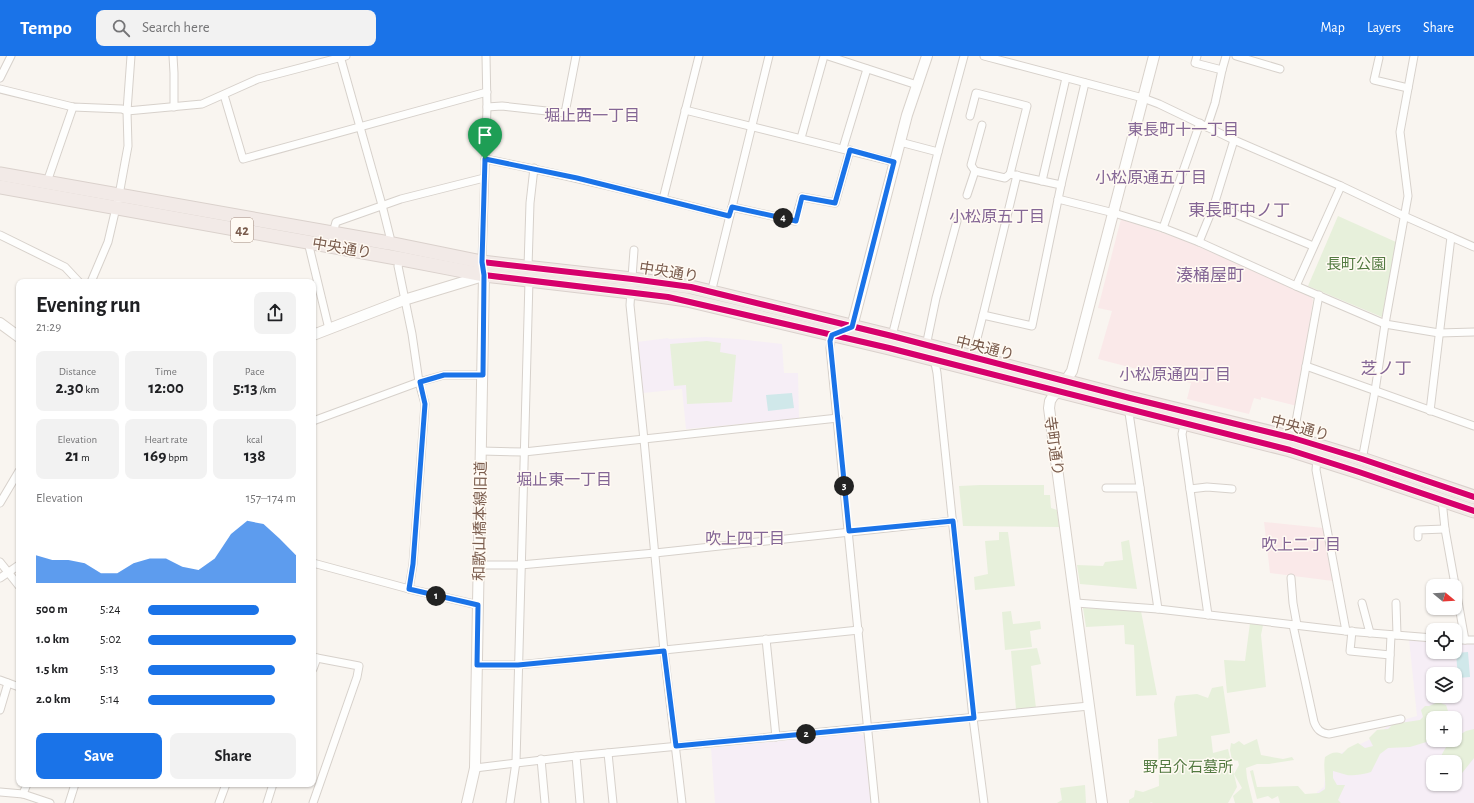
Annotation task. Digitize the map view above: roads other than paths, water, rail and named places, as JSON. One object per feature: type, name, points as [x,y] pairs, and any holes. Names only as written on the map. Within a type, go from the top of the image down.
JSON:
[{"type":"highway","name":"中央通り","points":[[0,174],[46,182],[118,202],[308,242],[484,275],[529,280],[684,286],[892,336],[972,358],[1062,386]]},
{"type":"highway","name":"中央通り","points":[[0,187],[118,202],[333,233],[482,262],[528,267],[631,285],[935,360],[1062,386],[1186,418],[1359,472],[1474,512]]},
{"type":"highway","name":"中央通り","points":[[1186,418],[1293,438],[1362,459],[1474,497]]},
{"type":"street","points":[[0,78],[11,56]]},
{"type":"street","points":[[92,279],[108,242],[118,202],[128,146],[127,111],[131,56]]},
{"type":"street","points":[[173,56],[174,107]]},
{"type":"street","points":[[0,89],[72,107],[122,109],[127,111],[174,107],[202,104],[258,79],[342,56],[382,205],[390,237],[389,243]]},
{"type":"street","points":[[482,262],[487,107],[486,56]]},
{"type":"street","points":[[487,107],[502,106],[565,112],[576,56]]},
{"type":"street","points":[[663,198],[699,56]]},
{"type":"street","points":[[711,293],[769,56]]},
{"type":"street","points":[[801,138],[824,56]]},
{"type":"street","points":[[828,56],[917,85]]},
{"type":"street","points":[[875,803],[830,348],[832,335],[852,327],[907,115],[927,56]]},
{"type":"street","points":[[892,336],[938,152],[964,56]]},
{"type":"street","points":[[984,56],[1143,98],[1159,104],[1234,140],[1341,186],[1474,248]]},
{"type":"street","name":"寺町通り","points":[[1102,803],[1050,401],[1072,371],[1154,56]]},
{"type":"street","points":[[1197,56],[1195,63],[1222,70]]},
{"type":"street","points":[[1207,127],[1215,103],[1226,56]]},
{"type":"street","points":[[1236,56],[1253,58],[1280,69]]},
{"type":"street","points":[[1359,472],[1376,391],[1385,324],[1408,196],[1400,132],[1414,56]]},
{"type":"street","points":[[1379,58],[1374,80],[1408,88]]},
{"type":"street","points":[[732,207],[796,221],[802,197],[835,203],[867,69]]},
{"type":"street","points":[[1042,181],[1066,78]]},
{"type":"street","points":[[982,316],[1032,326],[1061,185],[1085,83]]},
{"type":"street","points":[[224,94],[243,159],[487,92]]},
{"type":"street","points":[[970,116],[976,93],[1027,106],[1010,174],[1005,178],[975,171],[971,165],[982,125]]},
{"type":"street","points":[[46,182],[72,107]]},
{"type":"street","points":[[685,110],[751,125],[894,162]]},
{"type":"street","points":[[1163,228],[1200,123]]},
{"type":"street","points":[[1199,242],[1214,205],[1234,140]]},
{"type":"street","points":[[900,142],[938,152]]},
{"type":"street","points":[[485,159],[534,168],[663,198],[729,216]]},
{"type":"street","points":[[528,267],[530,203],[534,168]]},
{"type":"street","points":[[966,195],[975,171]]},
{"type":"street","points":[[1010,174],[1061,185]]},
{"type":"street","points":[[972,358],[1017,176]]},
{"type":"street","points":[[333,233],[336,222],[382,205],[484,178]]},
{"type":"street","points":[[1296,286],[1341,186]]},
{"type":"street","points":[[1058,199],[1114,213],[1163,228],[1199,242],[1385,324],[1439,333],[1474,332]]},
{"type":"street","points":[[1214,205],[1313,246]]},
{"type":"street","points":[[956,222],[936,298],[926,346],[935,360],[984,803]]},
{"type":"street","points":[[0,235],[65,267],[76,279]]},
{"type":"street","points":[[1430,411],[1451,237]]},
{"type":"street","points":[[308,242],[329,329]]},
{"type":"street","points":[[634,250],[630,305],[664,651],[682,803]]},
{"type":"street","points":[[402,259],[398,266],[425,404],[413,564],[409,589]]},
{"type":"street","name":"和歌山橋本線旧道","points":[[467,803],[474,768],[477,665],[483,375],[484,275],[482,262]]},
{"type":"street","points":[[316,334],[404,300],[484,275]]},
{"type":"street","points":[[510,803],[516,762],[520,565],[529,280]]},
{"type":"street","points":[[1293,438],[1319,295]]},
{"type":"street","points":[[0,323],[16,335]]},
{"type":"street","points":[[1306,366],[1474,426]]},
{"type":"street","points":[[316,421],[420,382],[444,375],[483,375]]},
{"type":"street","points":[[1129,403],[1158,609]]},
{"type":"street","points":[[482,451],[524,452],[838,418]]},
{"type":"street","points":[[1186,418],[1182,434],[1208,615]]},
{"type":"street","points":[[1316,459],[1316,470],[1349,631],[1350,651],[1390,655]]},
{"type":"street","points":[[0,503],[16,477]]},
{"type":"street","points":[[12,484],[16,486]]},
{"type":"street","points":[[1190,489],[1207,487],[1232,489]]},
{"type":"street","points":[[1106,488],[1140,488]]},
{"type":"street","points":[[1442,500],[1445,529],[1465,640],[1474,640]]},
{"type":"street","points":[[479,565],[520,565],[655,553],[953,521]]},
{"type":"street","points":[[1418,537],[1418,530],[1445,529]]},
{"type":"street","points":[[0,562],[16,582]]},
{"type":"street","points":[[316,564],[409,589],[478,605]]},
{"type":"street","points":[[0,578],[16,567]]},
{"type":"street","points":[[1292,578],[1291,583],[1295,625],[1314,722],[1319,730],[1323,733],[1329,734],[1401,719]]},
{"type":"street","points":[[1076,603],[1158,609],[1349,631],[1426,637]]},
{"type":"street","points":[[1362,603],[1370,633]]},
{"type":"street","points":[[1389,679],[1390,655],[1394,635],[1396,603]]},
{"type":"street","points":[[477,665],[518,665],[859,630]]},
{"type":"street","points":[[766,640],[776,737]]},
{"type":"street","points":[[313,803],[357,677],[359,666],[316,657]]},
{"type":"street","points":[[0,680],[16,686]]},
{"type":"street","points":[[0,710],[8,683]]},
{"type":"street","points":[[474,768],[541,759],[1089,706]]},
{"type":"street","points":[[608,753],[613,803]]},
{"type":"street","points":[[576,756],[580,803]]},
{"type":"street","points":[[541,759],[545,803]]},
{"type":"street","points":[[23,794],[25,787]]},
{"type":"street","points":[[69,803],[74,787]]},
{"type":"street","points":[[219,803],[225,787]]},
{"type":"street","points":[[267,803],[272,787]]},
{"type":"street","points":[[0,792],[23,794],[50,803]]},
{"type":"water","points":[[792,393],[794,408],[768,411],[766,395]]},
{"type":"water","points":[[1462,652],[1468,652],[1470,677],[1462,678],[1462,667],[1457,667],[1456,659],[1462,659]]},
{"type":"district","name":"堀止西一丁目","points":[[592,115]]},
{"type":"district","name":"東長町十一丁目","points":[[1183,129]]},
{"type":"district","name":"小松原通五丁目","points":[[1151,177]]},
{"type":"district","name":"東長町中ノ丁","points":[[1239,210]]},
{"type":"district","name":"小松原五丁目","points":[[997,216]]},
{"type":"district","name":"湊桶屋町","points":[[1210,275]]},
{"type":"district","name":"芝ノ丁","points":[[1386,368]]},
{"type":"district","name":"小松原通四丁目","points":[[1175,374]]},
{"type":"district","name":"堀止東一丁目","points":[[564,479]]},
{"type":"district","name":"吹上四丁目","points":[[745,538]]},
{"type":"district","name":"吹上二丁目","points":[[1301,544]]},
{"type":"park label","name":"長町公園","points":[[1356,264]]},
{"type":"park label","name":"野呂介石墓所","points":[[1188,767]]}]
